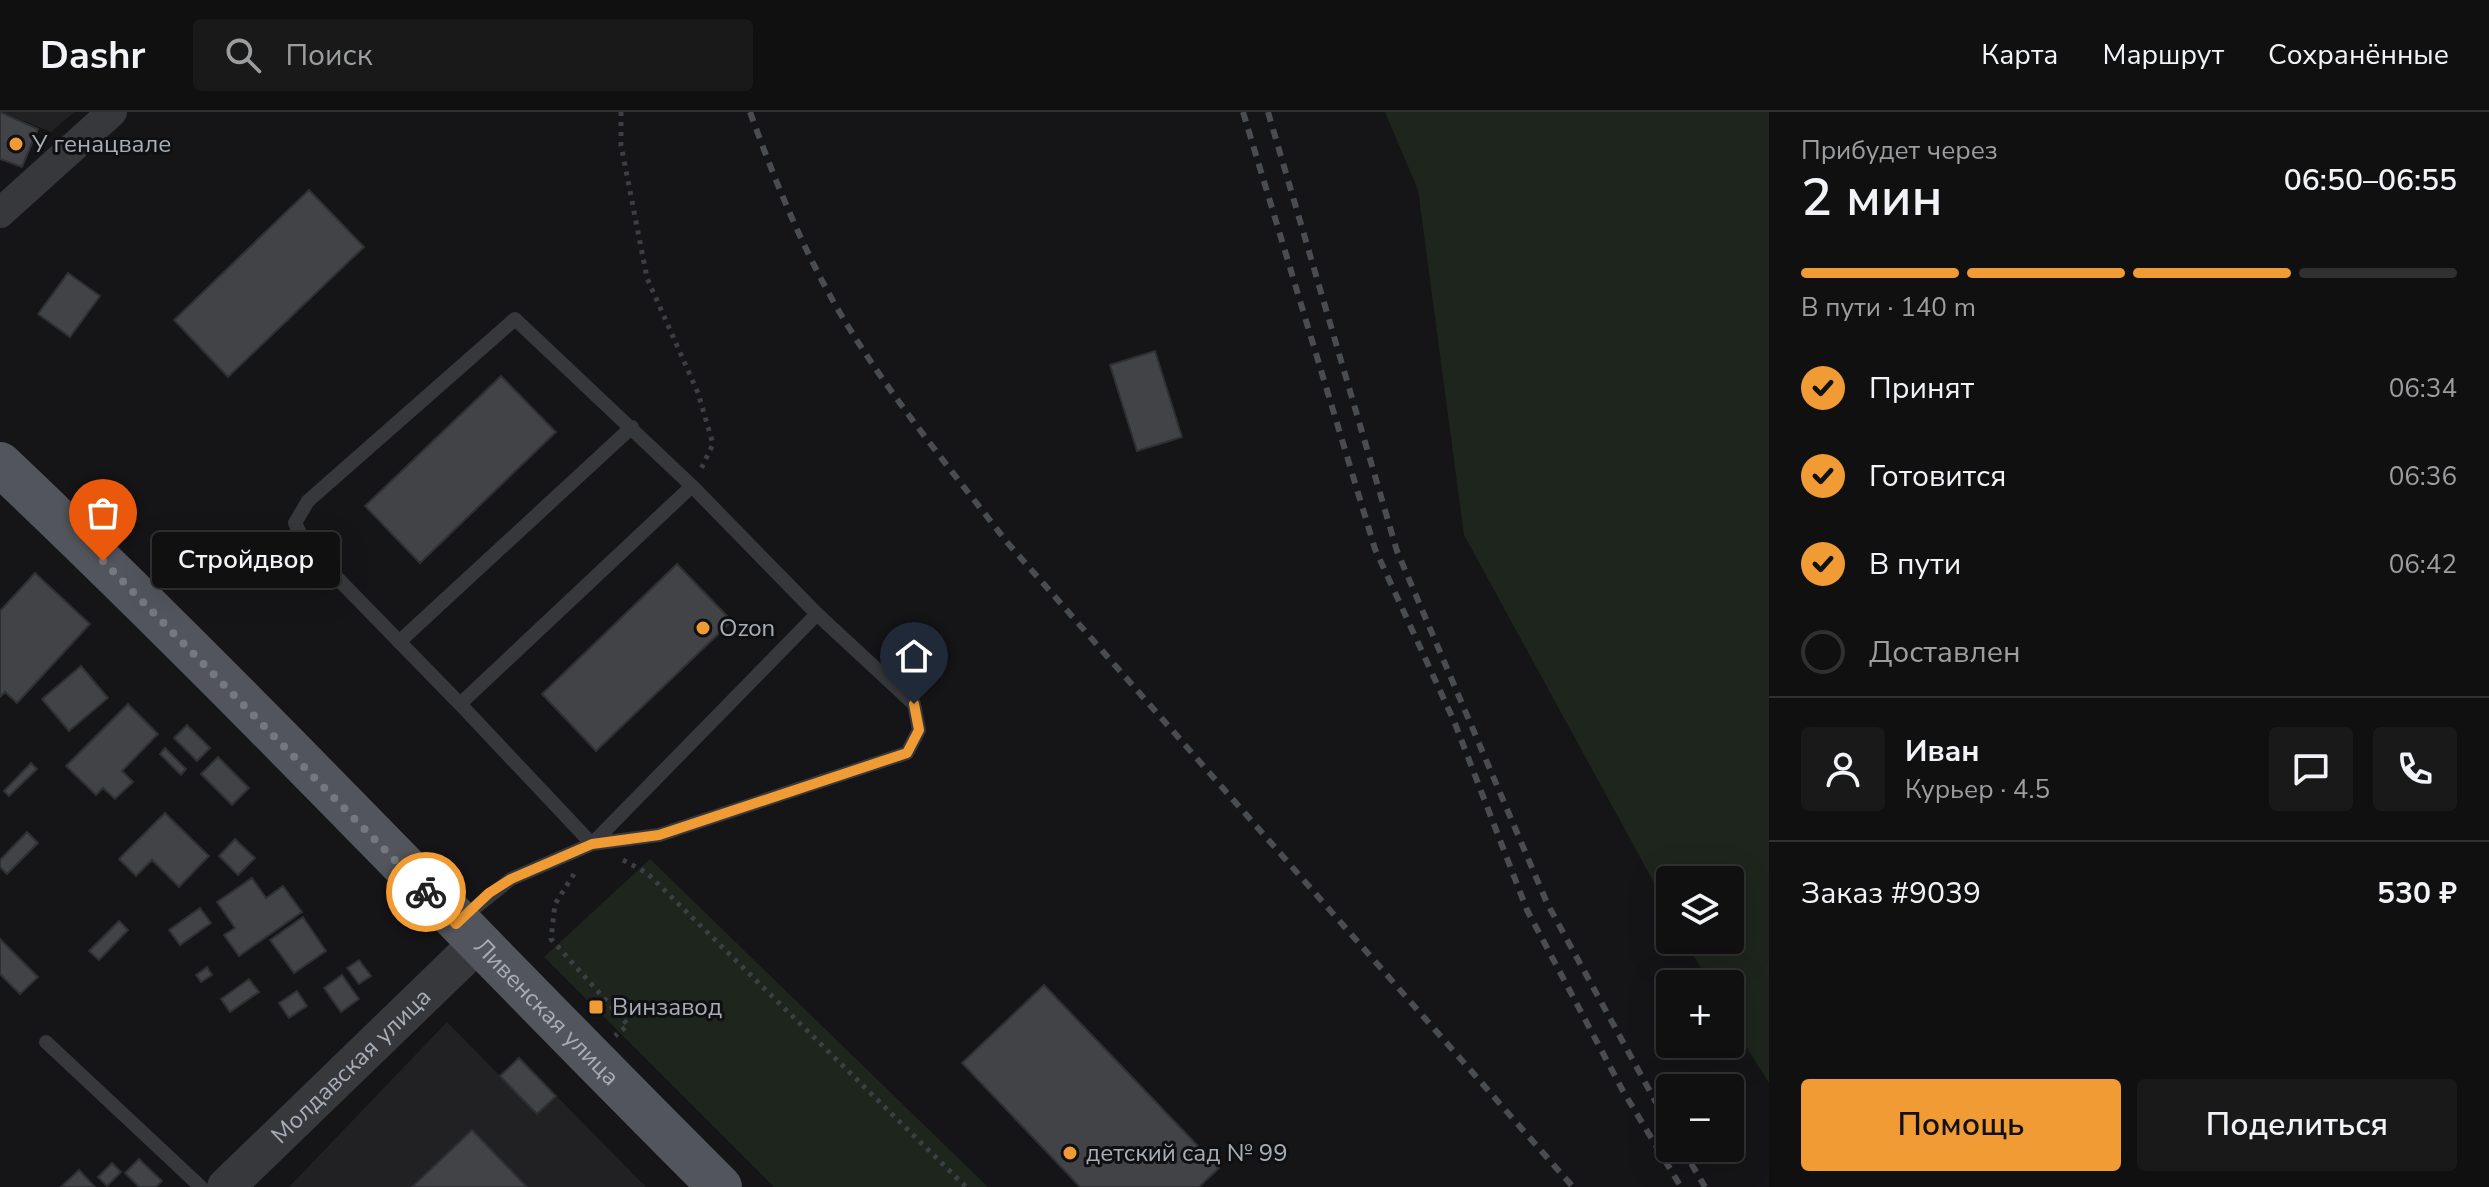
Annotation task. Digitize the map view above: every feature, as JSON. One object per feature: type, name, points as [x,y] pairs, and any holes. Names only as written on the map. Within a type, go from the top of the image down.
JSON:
[{"type":"main road","name":"Ливенская улица","points":[[0,464],[144,600],[467,934],[720,1187]]},
{"type":"street","points":[[0,213],[112,112]]},
{"type":"street","name":"Молдавская улица","points":[[226,1187],[467,934]]},
{"type":"lane","points":[[467,934],[489,893],[511,879],[592,844],[659,835],[907,753],[919,730],[914,704],[817,614],[632,427],[515,319],[308,501],[295,523],[306,546],[592,844]]},
{"type":"lane","points":[[399,642],[632,427]]},
{"type":"lane","points":[[460,704],[692,486]]},
{"type":"lane","points":[[592,844],[817,614]]},
{"type":"lane","points":[[46,1042],[201,1187]]},
{"type":"path","points":[[621,112],[621,145],[647,278],[698,393],[713,444]]},
{"type":"path","points":[[591,1059],[628,1025],[551,939],[555,904],[592,844]]},
{"type":"path","points":[[647,873],[966,1187]]},
{"type":"shaded area","points":[[2,112],[74,112],[51,132]]},
{"type":"shaded area","points":[[1385,112],[1769,112],[1769,1083],[1744,1043],[1744,970],[1702,970],[1693,954],[1744,954],[1744,866],[1656,866],[1656,886],[1464,535],[1418,190]]},
{"type":"shaded area","points":[[650,859],[988,1187],[774,1187],[544,957]]},
{"type":"shaded area","points":[[447,1022],[500,1076],[519,1058],[646,1187],[289,1187]]},
{"type":"building","name":"У генацвале","points":[[0,112],[38,129],[22,167],[0,159]]},
{"type":"building","points":[[309,190],[364,247],[228,377],[174,320]]},
{"type":"building","points":[[68,273],[100,296],[70,337],[38,314]]},
{"type":"building","points":[[1155,351],[1182,437],[1137,451],[1110,365]]},
{"type":"building","points":[[501,376],[556,432],[420,563],[365,506]]},
{"type":"building","points":[[677,564],[732,621],[596,751],[542,694]]},
{"type":"building","points":[[35,573],[90,624],[17,703],[5,692],[0,697],[0,611]]},
{"type":"building","points":[[81,666],[108,698],[69,731],[42,699]]},
{"type":"building","points":[[128,704],[158,734],[122,771],[133,782],[115,799],[103,788],[96,795],[66,766]]},
{"type":"building","points":[[187,725],[210,748],[197,761],[174,738]]},
{"type":"building","points":[[165,748],[186,769],[181,775],[160,754]]},
{"type":"building","points":[[218,757],[249,788],[232,805],[201,774]]},
{"type":"building","points":[[31,763],[37,769],[9,796],[4,791]]},
{"type":"building","points":[[165,813],[209,856],[179,887],[152,860],[136,876],[119,859]]},
{"type":"building","points":[[27,832],[38,843],[7,874],[0,867],[0,860]]},
{"type":"building","points":[[235,839],[255,858],[238,875],[219,856]]},
{"type":"building","points":[[252,878],[266,898],[283,886],[302,912],[239,956],[224,935],[235,928],[217,902]]},
{"type":"building","points":[[200,908],[211,923],[180,945],[169,930]]},
{"type":"building","points":[[303,917],[326,951],[294,973],[270,940]]},
{"type":"building","points":[[119,921],[128,930],[99,960],[89,951]]},
{"type":"building","points":[[0,939],[38,977],[20,994],[0,974]]},
{"type":"building","points":[[359,960],[371,976],[359,984],[347,968]]},
{"type":"building","points":[[207,967],[212,975],[201,982],[196,975]]},
{"type":"building","points":[[342,975],[359,999],[341,1012],[324,988]]},
{"type":"building","points":[[249,979],[259,992],[230,1012],[221,999]]},
{"type":"building","points":[[1044,985],[1219,1168],[1199,1187],[1080,1187],[962,1063]]},
{"type":"building","points":[[297,991],[307,1006],[289,1018],[279,1003]]},
{"type":"building","points":[[519,1058],[556,1096],[537,1114],[500,1076]]},
{"type":"building","points":[[472,1130],[527,1187],[412,1187]]},
{"type":"building","points":[[139,1159],[162,1181],[156,1187],[139,1187],[125,1173]]},
{"type":"building","points":[[112,1163],[121,1172],[107,1186],[98,1177]]},
{"type":"building","points":[[79,1170],[95,1187],[61,1187]]},
{"type":"railway","points":[[750,112],[790,215],[840,313],[878,372],[941,458],[1006,541],[1573,1187]]},
{"type":"railway","points":[[1243,112],[1375,549],[1454,721],[1527,910],[1623,1091],[1681,1187]]},
{"type":"railway","points":[[1268,112],[1397,551],[1547,903],[1656,1102]]},
{"type":"railway","points":[[1690,1162],[1705,1187]]},
{"type":"way so far","points":[[103,561],[426,892]]},
{"type":"place","name":"У генацвале","points":[[16,144]]},
{"type":"place","name":"Стройдвор","points":[[103,561]]},
{"type":"place","name":"Ozon","points":[[703,628]]},
{"type":"place","name":"Винзавод","points":[[596,1007]]},
{"type":"place","name":"детский сад № 99","points":[[1070,1153]]},
{"type":"route","points":[[426,892],[456,924],[489,893],[511,879],[592,844],[659,835],[907,753],[919,730],[914,704]]}]
